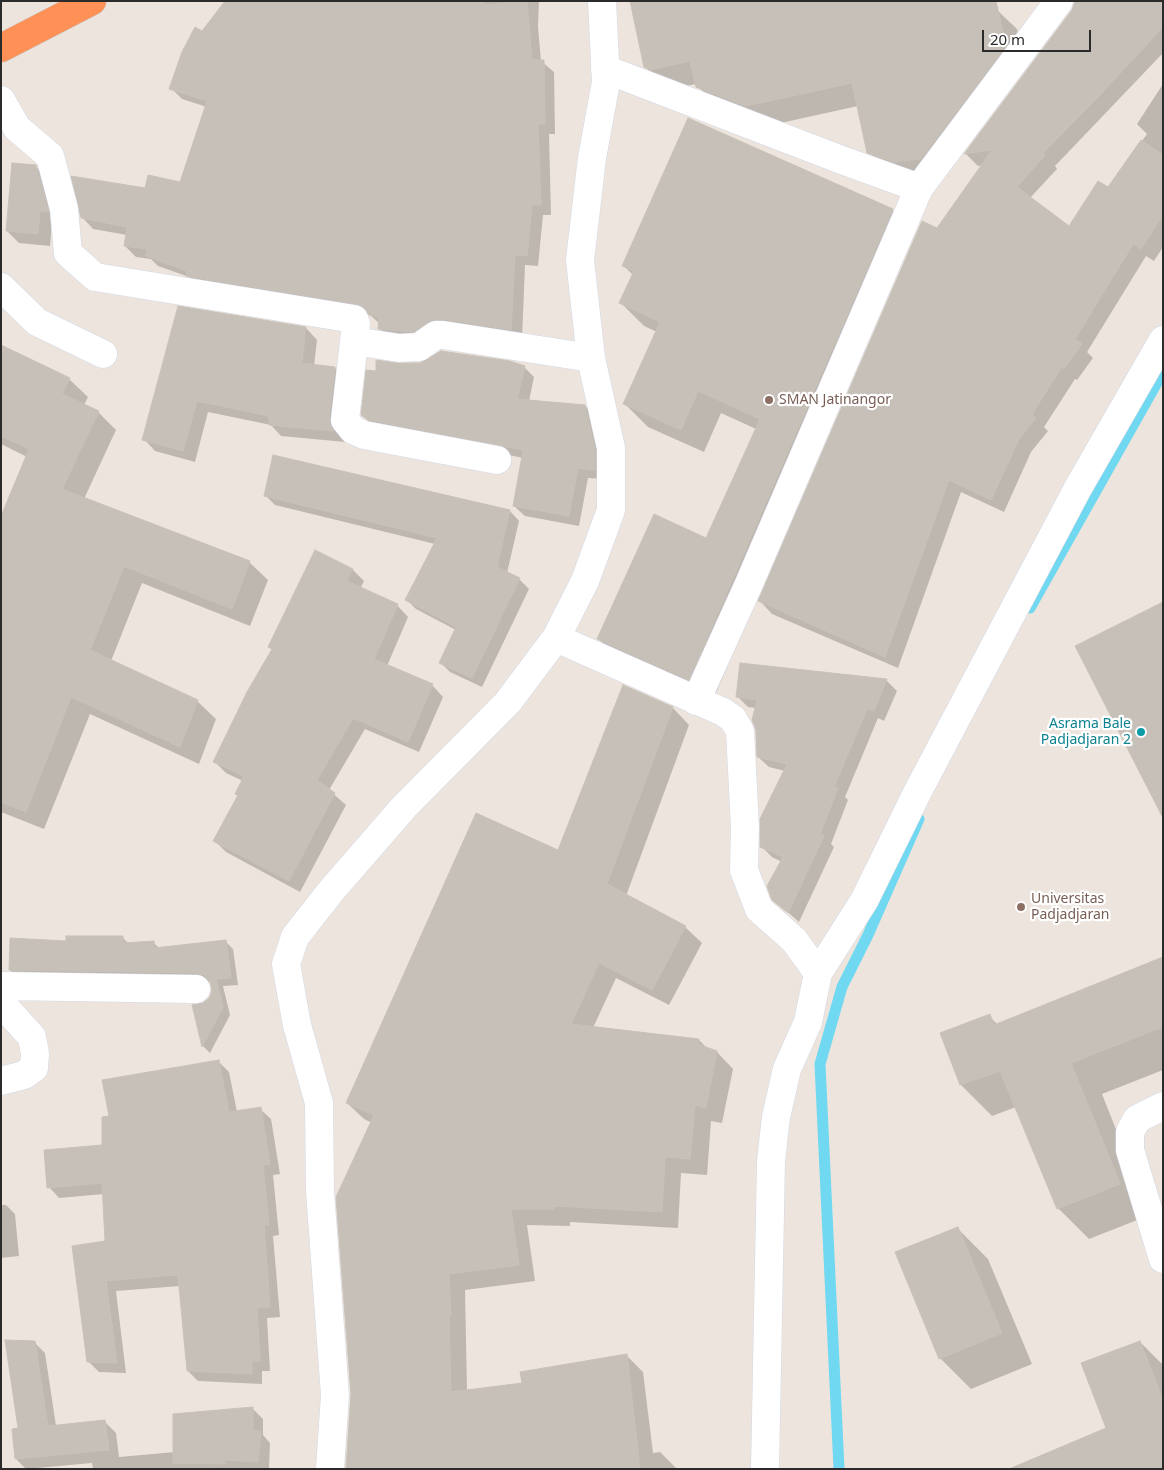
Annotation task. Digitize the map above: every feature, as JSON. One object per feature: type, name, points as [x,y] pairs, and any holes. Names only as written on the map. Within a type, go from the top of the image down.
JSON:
[{"type":"highway","points":[[1,48],[92,1]]},
{"type":"street","points":[[330,1469],[335,1395],[320,1191],[319,1103],[297,1025],[286,964],[295,937],[331,891],[404,807],[508,702],[556,638],[585,582],[611,510],[612,448],[591,358],[580,260],[592,158],[606,82],[602,1]]},
{"type":"street","points":[[696,701],[748,586],[919,188],[1059,1]]},
{"type":"street","points":[[605,69],[839,160],[919,188]]},
{"type":"street","points":[[1,100],[17,128],[50,156],[64,209],[68,253],[95,277],[354,318],[356,321],[345,420],[353,430],[364,435],[497,460]]},
{"type":"street","points":[[1,287],[37,322],[103,354]]},
{"type":"street","points":[[354,341],[409,348],[419,347],[436,335],[443,335],[591,358]]},
{"type":"street","points":[[765,1469],[771,1161],[776,1117],[787,1069],[808,1022],[818,973],[864,901],[918,791],[1078,488],[1163,340]]},
{"type":"street","points":[[556,638],[733,719],[740,731],[745,826],[744,870],[759,909],[794,940],[818,973]]},
{"type":"street","points":[[1,986],[196,990]]},
{"type":"street","points":[[1,1003],[32,1037],[35,1054],[34,1068],[24,1075],[1,1081]]},
{"type":"street","points":[[1163,1106],[1137,1119],[1130,1132],[1130,1150],[1163,1259]]},
{"type":"building","points":[[225,1],[484,1],[484,5],[527,1],[532,60],[544,60],[545,124],[538,124],[541,205],[532,205],[527,256],[515,255],[511,330],[443,319],[428,322],[414,332],[378,329],[379,317],[369,315],[364,307],[356,304],[186,276],[187,271],[146,256],[147,249],[124,246],[127,227],[81,218],[71,176],[145,188],[148,175],[180,182],[207,101],[169,89],[182,52],[195,27],[202,31]]},
{"type":"building","points":[[630,1],[996,1],[1006,46],[921,159],[894,162],[867,153],[852,83],[746,106],[696,87],[690,61],[650,70],[644,67]]},
{"type":"building","points":[[1075,1],[1163,1],[1163,27],[1043,153],[1045,155],[1017,187],[1069,226],[1098,181],[1108,187],[1141,140],[1163,155],[1163,215],[1141,249],[1133,244],[1075,339],[1082,344],[1064,369],[1062,367],[1032,414],[1036,418],[1019,439],[991,500],[949,480],[885,657],[758,601],[922,221],[937,228],[992,150],[964,154],[1072,10]]},
{"type":"building","name":"SMAN Jatinangor","points":[[688,118],[893,209],[689,680],[597,639],[654,514],[706,538],[760,419],[698,391],[681,430],[623,404],[660,322],[619,303],[634,271],[622,266]]},
{"type":"building","points":[[12,163],[36,165],[49,212],[40,211],[38,234],[6,231]]},
{"type":"building","points":[[178,306],[306,327],[302,363],[335,367],[329,418],[334,431],[269,425],[269,416],[197,401],[183,451],[142,440]]},
{"type":"building","points":[[1,345],[70,378],[62,394],[99,411],[62,489],[250,561],[232,609],[124,566],[90,650],[198,700],[180,747],[71,697],[26,812],[1,802],[1,516],[29,449],[1,436]]},
{"type":"building","points":[[441,351],[510,361],[525,366],[517,399],[585,405],[595,450],[595,470],[578,468],[569,516],[513,506],[523,450],[369,420],[361,415],[366,370],[376,371],[376,360],[397,363],[420,363]]},
{"type":"building","points":[[273,455],[510,510],[497,567],[520,578],[472,678],[439,663],[456,627],[405,600],[437,538],[264,496]]},
{"type":"building","points":[[315,550],[353,569],[347,581],[398,604],[374,659],[433,684],[408,742],[353,718],[317,780],[335,793],[289,881],[213,841],[238,795],[235,794],[244,776],[213,762],[247,692],[272,649],[268,647]]},
{"type":"building","name":"Asrama Bale Padjadjaran 2","points":[[1163,602],[1163,818],[1075,646]]},
{"type":"building","points":[[740,663],[887,679],[874,711],[867,709],[834,787],[838,788],[820,834],[824,836],[788,913],[772,900],[767,886],[783,857],[760,847],[760,819],[787,764],[757,757],[756,730],[752,720],[757,700],[736,697]]},
{"type":"building","points":[[623,685],[673,707],[607,884],[686,926],[652,990],[599,963],[571,1024],[699,1039],[698,1044],[717,1051],[706,1108],[695,1105],[690,1159],[665,1157],[662,1212],[554,1206],[554,1209],[511,1209],[519,1265],[449,1274],[451,1316],[449,1316],[451,1392],[522,1383],[520,1372],[627,1354],[640,1469],[346,1469],[351,1394],[336,1197],[374,1115],[346,1103],[476,813],[558,850]]},
{"type":"building","points":[[66,936],[123,936],[123,943],[154,941],[154,948],[226,940],[231,978],[216,979],[223,1007],[202,1047],[192,1005],[203,1003],[210,997],[212,990],[210,982],[204,975],[196,973],[9,970],[10,938],[66,941]]},
{"type":"building","points":[[1163,957],[1163,1027],[1071,1063],[1120,1184],[1057,1209],[1000,1071],[960,1085],[940,1033],[990,1014],[994,1025]]},
{"type":"building","points":[[219,1060],[229,1112],[261,1107],[270,1164],[263,1165],[269,1225],[264,1225],[270,1307],[257,1308],[260,1361],[252,1361],[252,1374],[187,1371],[178,1276],[174,1275],[106,1281],[117,1363],[87,1362],[72,1246],[105,1241],[102,1183],[47,1188],[44,1150],[102,1145],[102,1117],[109,1116],[102,1080]]},
{"type":"building","points":[[958,1227],[1002,1333],[939,1359],[895,1252]]},
{"type":"building","points":[[5,1340],[35,1341],[48,1426],[105,1420],[109,1450],[15,1459],[12,1429],[18,1428]]},
{"type":"building","points":[[1140,1341],[1163,1400],[1163,1469],[1009,1469],[1106,1428],[1081,1363]]},
{"type":"building","points":[[253,1407],[253,1431],[261,1431],[258,1462],[225,1460],[225,1464],[173,1463],[173,1414]]},
{"type":"waterway","points":[[1030,608],[1163,372]]},
{"type":"waterway","points":[[839,1469],[820,1064],[842,987],[868,935],[919,819]]},
{"type":"place","name":"SMAN Jatinangor","points":[[769,400]]},
{"type":"place","name":"Asrama Bale Padjadjaran 2","points":[[1141,732]]},
{"type":"place","name":"Universitas Padjadjaran","points":[[1021,907]]}]
